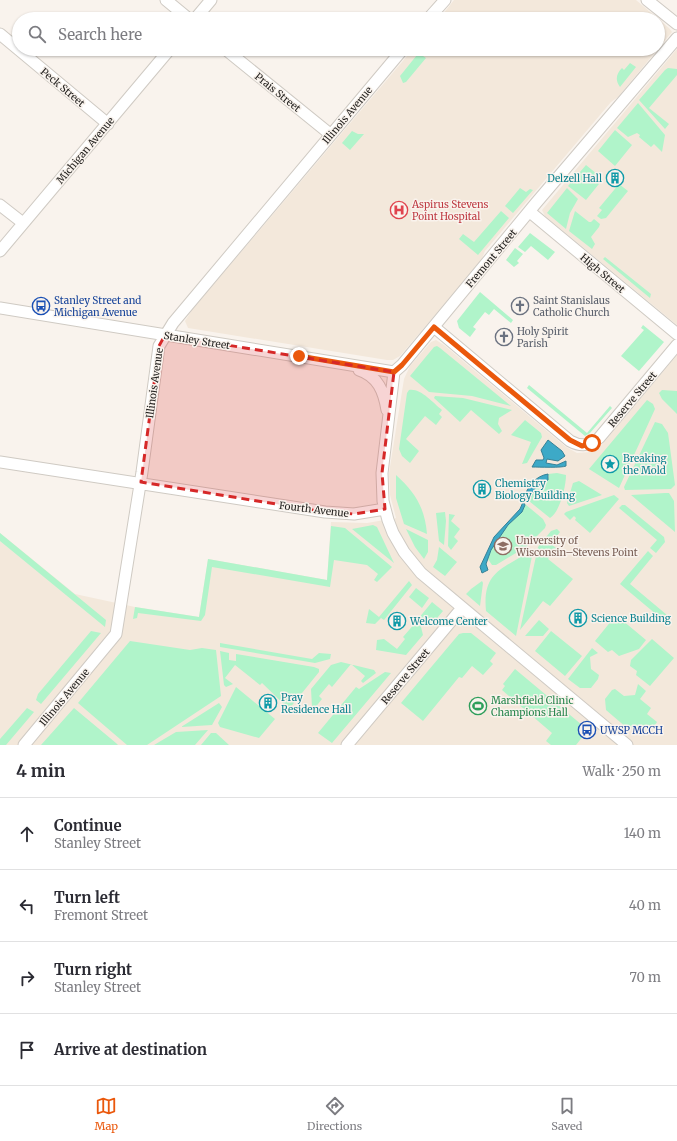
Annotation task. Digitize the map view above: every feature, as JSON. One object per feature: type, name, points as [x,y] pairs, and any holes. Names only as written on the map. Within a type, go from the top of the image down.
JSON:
[{"type":"street","points":[[166,0],[181,12]]},
{"type":"street","points":[[201,12],[211,0]]},
{"type":"street","points":[[647,0],[662,12]]},
{"type":"street","points":[[433,12],[442,1]]},
{"type":"street","points":[[665,14],[677,24]]},
{"type":"street","name":"Peck Street","points":[[0,34],[12,44]]},
{"type":"street","name":"Fremont Street","points":[[665,52],[677,38]]},
{"type":"street","name":"Peck Street","points":[[26,56],[108,124]]},
{"type":"street","name":"Michigan Avenue","points":[[0,251],[164,56]]},
{"type":"street","name":"Prais Street","points":[[235,56],[330,134]]},
{"type":"street","name":"Illinois Avenue","points":[[24,745],[116,634],[141,482],[159,346],[173,323],[397,56]]},
{"type":"street","name":"Fremont Street","points":[[394,372],[402,365],[662,56]]},
{"type":"street","points":[[0,205],[23,224]]},
{"type":"street","name":"High Street","points":[[530,212],[677,334]]},
{"type":"street","name":"Stanley Street","points":[[0,308],[394,372]]},
{"type":"street","name":"Reserve Street","points":[[434,327],[570,440],[582,446],[594,442],[599,438],[677,345]]},
{"type":"street","points":[[339,363],[363,371],[373,378],[383,392],[389,418]]},
{"type":"street","points":[[394,372],[382,473],[385,509],[393,533],[410,560],[421,573],[627,745]]},
{"type":"street","name":"Fourth Avenue","points":[[0,462],[141,482],[325,512],[354,514],[385,509]]},
{"type":"street","name":"Reserve Street","points":[[347,745],[462,608]]},
{"type":"highlighted area","points":[[165,335],[394,372],[382,473],[385,509],[354,514],[325,512],[141,482],[159,346]]},
{"type":"shaded area","points":[[454,0],[636,0],[650,12],[445,12]]},
{"type":"shaded area","points":[[665,25],[672,32],[665,40]]},
{"type":"shaded area","points":[[677,49],[677,325],[545,216],[542,210]]},
{"type":"shaded area","name":"Aspirus Stevens Point Hospital","points":[[407,56],[652,56],[618,97],[611,102],[485,251],[481,261],[400,356],[393,360],[188,328],[185,321],[192,310]]},
{"type":"shaded area","name":"University of Wisconsin–Stevens Point","points":[[436,340],[444,345],[566,447],[577,453],[591,452],[601,446],[677,355],[677,745],[0,745],[0,533],[75,594],[135,607],[199,617],[208,559],[327,580],[331,522],[367,523],[396,518],[390,495],[389,473],[404,379],[410,366],[431,342]]},
{"type":"green space","points":[[416,56],[423,56],[426,58],[406,82],[403,83],[400,76]]},
{"type":"green space","points":[[630,63],[636,67],[620,87],[617,82],[617,75],[622,68],[624,70]]},
{"type":"green space","points":[[668,68],[677,69],[677,75],[649,108],[669,124],[665,129],[639,100]]},
{"type":"green space","points":[[638,103],[665,135],[662,152],[654,144],[651,147],[639,137],[640,135],[637,133],[628,137],[617,128]]},
{"type":"green space","points":[[615,130],[632,145],[615,166],[598,151]]},
{"type":"green space","points":[[352,131],[358,134],[364,134],[350,150],[342,143]]},
{"type":"green space","points":[[586,165],[603,179],[586,200],[568,186]]},
{"type":"green space","points":[[619,184],[628,191],[606,218],[601,219],[597,216],[602,210],[599,208]]},
{"type":"green space","points":[[520,188],[526,192],[530,189],[533,190],[513,213],[505,206]]},
{"type":"green space","points":[[567,188],[578,199],[570,213],[566,229],[547,213]]},
{"type":"green space","points":[[501,211],[509,218],[478,255],[459,239],[463,234],[474,242]]},
{"type":"green space","points":[[575,211],[589,222],[594,219],[600,224],[591,237],[595,244],[592,249],[569,231]]},
{"type":"green space","points":[[530,233],[555,252],[548,260],[531,246],[525,252],[518,247]]},
{"type":"green space","points":[[515,248],[523,254],[517,261],[519,263],[514,267],[506,260]]},
{"type":"green space","points":[[605,257],[651,294],[650,298],[603,259]]},
{"type":"green space","points":[[480,292],[513,320],[511,323],[494,309],[489,315],[485,312],[473,327],[476,329],[470,337],[459,328],[457,321]]},
{"type":"green space","points":[[643,325],[664,342],[639,371],[621,356],[644,330],[641,328]]},
{"type":"green space","points":[[437,346],[511,406],[472,396],[429,392],[410,376],[434,347]]},
{"type":"green space","points":[[529,385],[587,433],[610,406],[612,408],[590,433],[585,436],[527,388]]},
{"type":"green space","points":[[409,390],[418,391],[442,410],[439,414],[442,417],[436,425],[425,416],[406,439],[419,451],[410,463],[402,456],[399,449],[407,393]]},
{"type":"green space","points":[[662,390],[677,391],[677,414],[662,399],[659,393]]},
{"type":"green space","points":[[435,396],[463,398],[512,410],[499,418],[498,424],[502,431],[499,434],[471,410],[460,422],[434,398]]},
{"type":"green space","points":[[647,400],[653,404],[655,409],[619,488],[589,469]]},
{"type":"green space","points":[[525,420],[541,433],[542,437],[527,463],[522,464],[531,442],[511,435]]},
{"type":"green space","points":[[655,422],[662,424],[668,433],[675,485],[671,489],[625,490],[624,487]]},
{"type":"green space","points":[[557,473],[566,475],[565,486],[557,510],[550,518],[529,501],[535,488],[549,477],[548,474]]},
{"type":"green space","points":[[396,475],[409,488],[418,501],[424,516],[427,534],[404,524],[396,498]]},
{"type":"green space","points":[[579,481],[602,495],[569,506],[567,503],[573,483]]},
{"type":"green space","points":[[669,493],[674,501],[675,532],[631,495]]},
{"type":"green space","points":[[614,495],[619,499],[590,533],[575,520],[576,518],[574,516],[570,520],[564,514],[566,512]]},
{"type":"green space","points":[[525,504],[543,519],[546,525],[545,528],[526,547],[496,565],[492,565],[488,559],[489,554],[500,536]]},
{"type":"green space","points":[[622,505],[625,505],[664,537],[665,542],[656,553],[650,548],[657,540],[619,508]]},
{"type":"green space","points":[[445,512],[446,521],[444,545],[439,541],[436,513]]},
{"type":"green space","points":[[449,514],[455,515],[451,521],[460,529],[454,537],[458,541],[451,550],[448,546]]},
{"type":"green space","points":[[373,525],[377,527],[394,563],[352,529]]},
{"type":"green space","points":[[331,526],[345,528],[392,567],[377,582],[374,580],[378,574],[367,565],[334,560],[330,587],[212,567],[205,615],[201,621],[138,613],[137,618],[133,619],[135,607],[199,617],[208,559],[327,580]]},
{"type":"green space","points":[[406,529],[428,540],[428,552],[424,559],[415,547]]},
{"type":"green space","points":[[557,529],[560,532],[551,544],[556,548],[548,559],[573,579],[550,606],[543,601],[520,630],[538,547],[551,531]]},
{"type":"green space","points":[[0,533],[106,620],[105,627],[0,541]]},
{"type":"green space","points":[[439,547],[457,562],[445,576],[433,567],[437,560]]},
{"type":"green space","points":[[532,550],[516,636],[486,611],[486,597],[491,579],[497,572]]},
{"type":"green space","points":[[648,551],[653,556],[630,584],[667,615],[663,620],[620,584]]},
{"type":"green space","points":[[409,581],[412,585],[384,620],[381,618],[375,624],[366,623],[369,609],[379,617]]},
{"type":"green space","points":[[482,581],[483,583],[480,606],[466,594]]},
{"type":"green space","points":[[416,588],[429,598],[422,608],[409,597]]},
{"type":"green space","points":[[432,602],[443,611],[432,624],[423,624],[418,619]]},
{"type":"green space","points":[[616,615],[646,640],[639,649],[619,656],[612,650],[608,652],[595,641]]},
{"type":"green space","points":[[539,620],[549,629],[543,636],[525,636]]},
{"type":"green space","points":[[416,622],[421,627],[423,635],[406,655],[376,650],[377,640],[384,639],[397,649],[405,639],[403,637]]},
{"type":"green space","points":[[91,631],[101,633],[41,704],[36,700],[38,694]]},
{"type":"green space","points":[[551,631],[582,656],[565,676],[535,651]]},
{"type":"green space","points":[[471,633],[496,653],[490,661],[493,664],[483,675],[472,666],[462,678],[459,677],[423,721],[401,703],[459,634]]},
{"type":"green space","points":[[652,639],[674,658],[650,686],[636,675],[637,671],[630,666],[631,660]]},
{"type":"green space","points":[[130,641],[190,650],[202,648],[216,650],[221,696],[147,745],[127,745],[78,703]]},
{"type":"green space","points":[[220,643],[312,659],[319,653],[331,654],[330,659],[315,663],[220,647]]},
{"type":"green space","points":[[592,648],[598,653],[590,657],[591,669],[599,675],[598,679],[591,688],[580,688],[568,679]]},
{"type":"green space","points":[[220,651],[229,653],[229,660],[236,661],[236,654],[314,667],[319,669],[319,672],[289,709],[262,683],[260,685],[235,665],[225,678],[233,684],[226,687],[224,685]]},
{"type":"green space","points":[[341,662],[351,664],[332,687],[329,684],[319,696],[322,699],[314,709],[312,707],[311,689],[331,665]]},
{"type":"green space","points":[[352,665],[374,670],[376,673],[363,683],[361,681],[365,676]]},
{"type":"green space","points":[[515,669],[588,730],[576,745],[551,745],[546,741],[552,733],[502,690],[505,686],[503,684]]},
{"type":"green space","points":[[385,672],[391,673],[332,743],[318,733],[356,687],[359,689]]},
{"type":"green space","points":[[638,684],[646,691],[640,699],[651,708],[647,714],[657,722],[655,725],[627,728],[606,710],[605,699],[612,690],[615,689],[624,696],[635,695]]},
{"type":"green space","points":[[236,687],[275,719],[259,738],[220,727],[218,723]]},
{"type":"green space","points":[[219,703],[222,707],[212,725],[181,727]]},
{"type":"green space","points":[[27,708],[34,712],[6,745],[0,745],[0,739]]},
{"type":"green space","points":[[74,708],[116,743],[118,745],[41,745]]},
{"type":"green space","points":[[208,730],[195,745],[154,745],[176,732]]},
{"type":"green space","points":[[211,733],[216,733],[229,745],[201,745]]},
{"type":"water","points":[[548,440],[562,451],[565,456],[558,461],[547,459],[546,463],[557,465],[566,461],[566,466],[532,467],[536,460],[543,460],[544,458],[541,450]]},
{"type":"water","points":[[548,474],[548,480],[535,488],[529,501],[527,501],[525,495],[531,484],[540,477]]},
{"type":"water","points":[[523,502],[525,505],[522,512],[508,525],[491,550],[486,564],[488,570],[482,573],[480,567],[494,537],[520,509]]},
{"type":"place","name":"Delzell Hall","points":[[615,178]]},
{"type":"place","name":"Aspirus Stevens Point Hospital","points":[[399,210]]},
{"type":"place","name":"Stanley Street and Michigan Avenue","points":[[41,306]]},
{"type":"place","name":"Saint Stanislaus Catholic Church","points":[[520,306]]},
{"type":"place","name":"Holy Spirit Parish","points":[[504,337]]},
{"type":"place","name":"Breaking the Mold","points":[[610,464]]},
{"type":"place","name":"Chemistry Biology Building","points":[[482,489]]},
{"type":"place","name":"University of Wisconsin–Stevens Point","points":[[503,546]]},
{"type":"place","name":"Science Building","points":[[578,618]]},
{"type":"place","name":"Welcome Center","points":[[397,621]]},
{"type":"place","name":"Pray Residence Hall","points":[[268,703]]},
{"type":"place","name":"Marshfield Clinic Champions Hall","points":[[478,706]]},
{"type":"place","name":"UWSP MCCH","points":[[587,730]]},
{"type":"route","points":[[299,356],[394,372],[402,365],[434,327],[570,440],[582,446],[592,443]]}]
